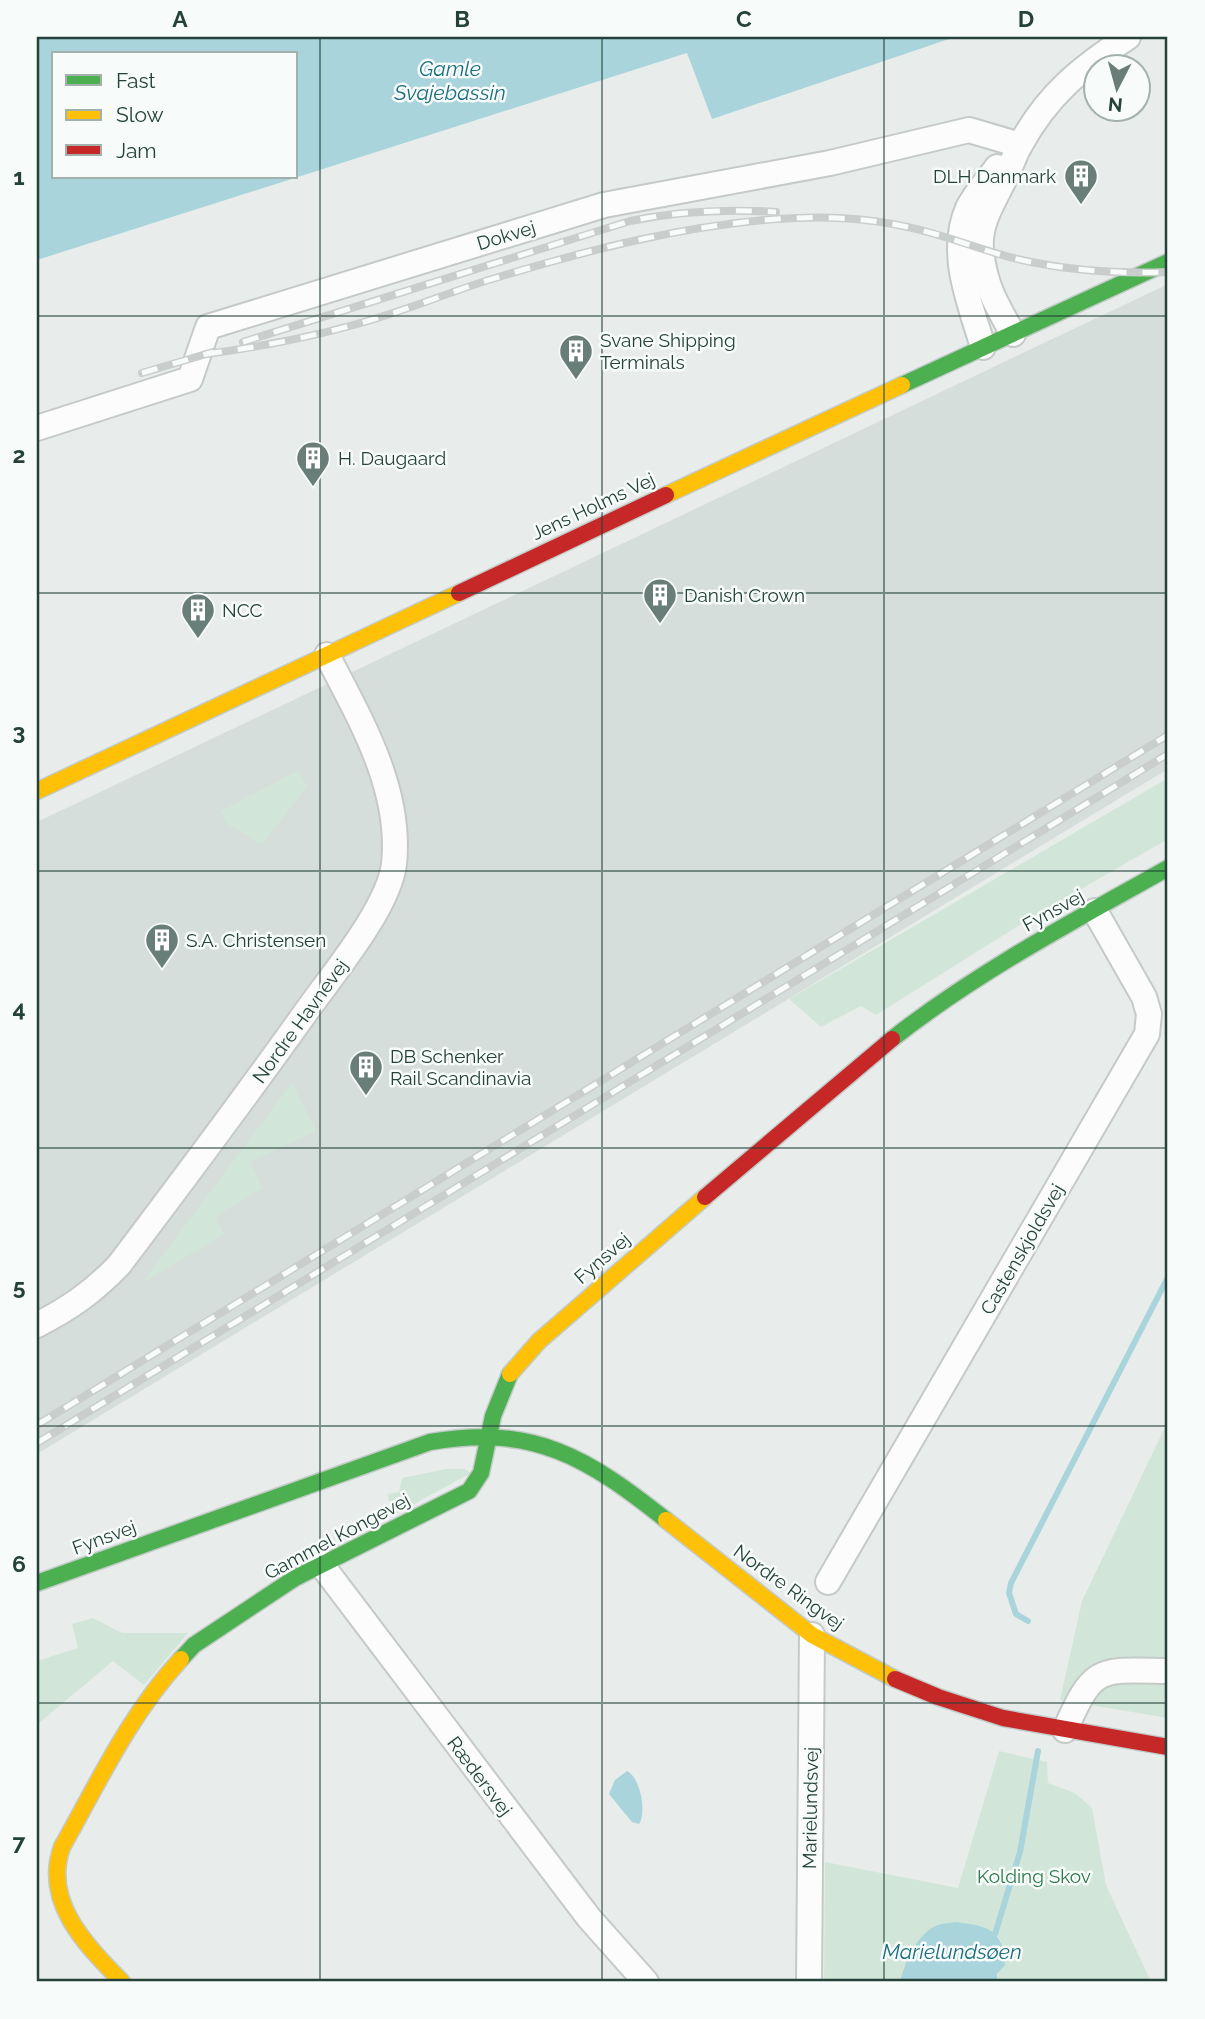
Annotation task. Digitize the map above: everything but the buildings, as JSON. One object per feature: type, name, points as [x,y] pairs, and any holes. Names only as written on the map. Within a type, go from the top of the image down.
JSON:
[{"type":"main road","name":"Jens Holms Vej","points":[[37,791],[1168,262]]},
{"type":"main road","name":"Fynsvej","points":[[37,1583],[430,1442],[488,1436],[506,1381],[522,1357],[858,1065],[918,1017],[1021,952],[1168,868]]},
{"type":"main road","name":"Gammel Kongevej","points":[[122,1982],[87,1943],[64,1909],[56,1867],[62,1847],[133,1721],[158,1684],[194,1645],[295,1578],[469,1491],[478,1484],[488,1436]]},
{"type":"main road","name":"Nordre Ringvej","points":[[488,1436],[556,1449],[599,1469],[812,1634],[886,1675],[938,1697],[1003,1718],[1168,1747]]},
{"type":"street","points":[[1013,334],[986,284],[981,228],[1020,145],[1044,109],[1086,65],[1128,37]]},
{"type":"street","name":"Dokvej","points":[[37,428],[190,379],[208,327],[604,205],[830,163],[969,130],[1020,145]]},
{"type":"street","points":[[984,347],[962,273],[961,234],[968,208],[999,165],[1020,145]]},
{"type":"street","name":"Nordre Havnevej","points":[[37,1325],[70,1308],[96,1289],[119,1265],[253,1087],[377,911],[394,866],[395,826],[387,787],[368,737],[327,655]]},
{"type":"street","name":"Castenskjoldsvej","points":[[828,1582],[1147,1034],[1149,1014],[1144,998],[1096,911]]},
{"type":"street","name":"Rædersvej","points":[[321,1564],[589,1918],[646,1982]]},
{"type":"street","name":"Marielundsvej","points":[[809,1982],[812,1634]]},
{"type":"street","points":[[1065,1730],[1079,1698],[1094,1678],[1124,1670],[1168,1671]]},
{"type":"shaded area","points":[[1168,284],[1168,769],[37,1454],[37,822]]},
{"type":"green space","points":[[297,771],[307,786],[262,844],[227,824],[221,811]]},
{"type":"green space","points":[[1168,778],[1168,839],[1029,919],[876,1015],[861,1006],[821,1027],[789,999]]},
{"type":"green space","points":[[292,1083],[316,1131],[250,1162],[262,1188],[218,1215],[216,1219],[224,1234],[142,1283]]},
{"type":"green space","points":[[1168,1421],[1168,1718],[1060,1700],[1082,1601]]},
{"type":"green space","points":[[446,1469],[464,1469],[471,1473],[394,1515],[387,1494],[399,1492],[402,1478]]},
{"type":"green space","points":[[93,1618],[122,1633],[188,1633],[144,1685],[113,1661],[39,1723],[37,1757],[37,1661],[78,1648],[72,1624]]},
{"type":"green space","name":"Kolding Skov","points":[[999,1751],[1047,1762],[1048,1783],[1075,1793],[1092,1808],[1106,1885],[1151,1982],[997,1982],[1001,1941],[994,1932],[904,1966],[900,1982],[824,1982],[825,1862],[958,1888]]},
{"type":"water","name":"Gamle Svajebassin","points":[[37,37],[955,37],[712,119],[687,53],[298,177],[298,52],[52,52],[52,178],[294,178],[37,260]]},
{"type":"water","points":[[627,1771],[635,1780],[641,1795],[642,1812],[639,1824],[632,1822],[609,1794],[615,1780]]},
{"type":"water","name":"Marielundsøen","points":[[956,1922],[977,1925],[997,1937],[1004,1953],[1005,1965],[997,1974],[997,1982],[900,1982],[909,1957],[924,1934],[938,1925]]},
{"type":"waterway","points":[[1028,1621],[1016,1614],[1009,1593],[1011,1583],[1168,1277]]},
{"type":"waterway","points":[[995,1934],[1020,1852],[1038,1751]]},
{"type":"railway","points":[[243,342],[630,221],[703,212],[776,212]]},
{"type":"railway","points":[[206,354],[320,334],[402,310],[487,280],[604,248],[707,227],[777,219],[837,218],[877,222],[916,229],[1007,256],[1065,268],[1134,273],[1168,272]]},
{"type":"railway","points":[[142,373],[213,352]]},
{"type":"railway","points":[[37,1425],[1168,735]]},
{"type":"railway","points":[[37,1443],[1168,754]]},
{"type":"traffic: fast","points":[[902,385],[1168,262]]},
{"type":"traffic: fast","points":[[892,1039],[992,969],[1168,868]]},
{"type":"traffic: fast","points":[[181,1659],[194,1645],[295,1578],[469,1491],[481,1473],[493,1416],[510,1374]]},
{"type":"traffic: fast","points":[[37,1583],[430,1442],[467,1438],[530,1442],[558,1451],[611,1479],[666,1520]]},
{"type":"traffic: slow","points":[[666,495],[902,385]]},
{"type":"traffic: slow","points":[[37,791],[459,593]]},
{"type":"traffic: slow","points":[[510,1374],[539,1341],[705,1197]]},
{"type":"traffic: slow","points":[[666,1520],[812,1635],[895,1679]]},
{"type":"traffic: slow","points":[[122,1982],[71,1922],[58,1886],[57,1867],[62,1847],[130,1726],[181,1659]]},
{"type":"traffic: jam","points":[[459,593],[666,495]]},
{"type":"traffic: jam","points":[[705,1197],[892,1039]]},
{"type":"traffic: jam","points":[[895,1679],[938,1697],[1003,1718],[1168,1747]]},
{"type":"place","name":"DLH Danmark","points":[[1081,206]]},
{"type":"place","name":"Svane Shipping Terminals","points":[[576,381]]},
{"type":"place","name":"H. Daugaard","points":[[313,488]]},
{"type":"place","name":"Danish Crown","points":[[660,625]]},
{"type":"place","name":"NCC","points":[[198,640]]},
{"type":"place","name":"S.A. Christensen","points":[[162,970]]},
{"type":"place","name":"DB Schenker Rail Scandinavia","points":[[366,1097]]}]
